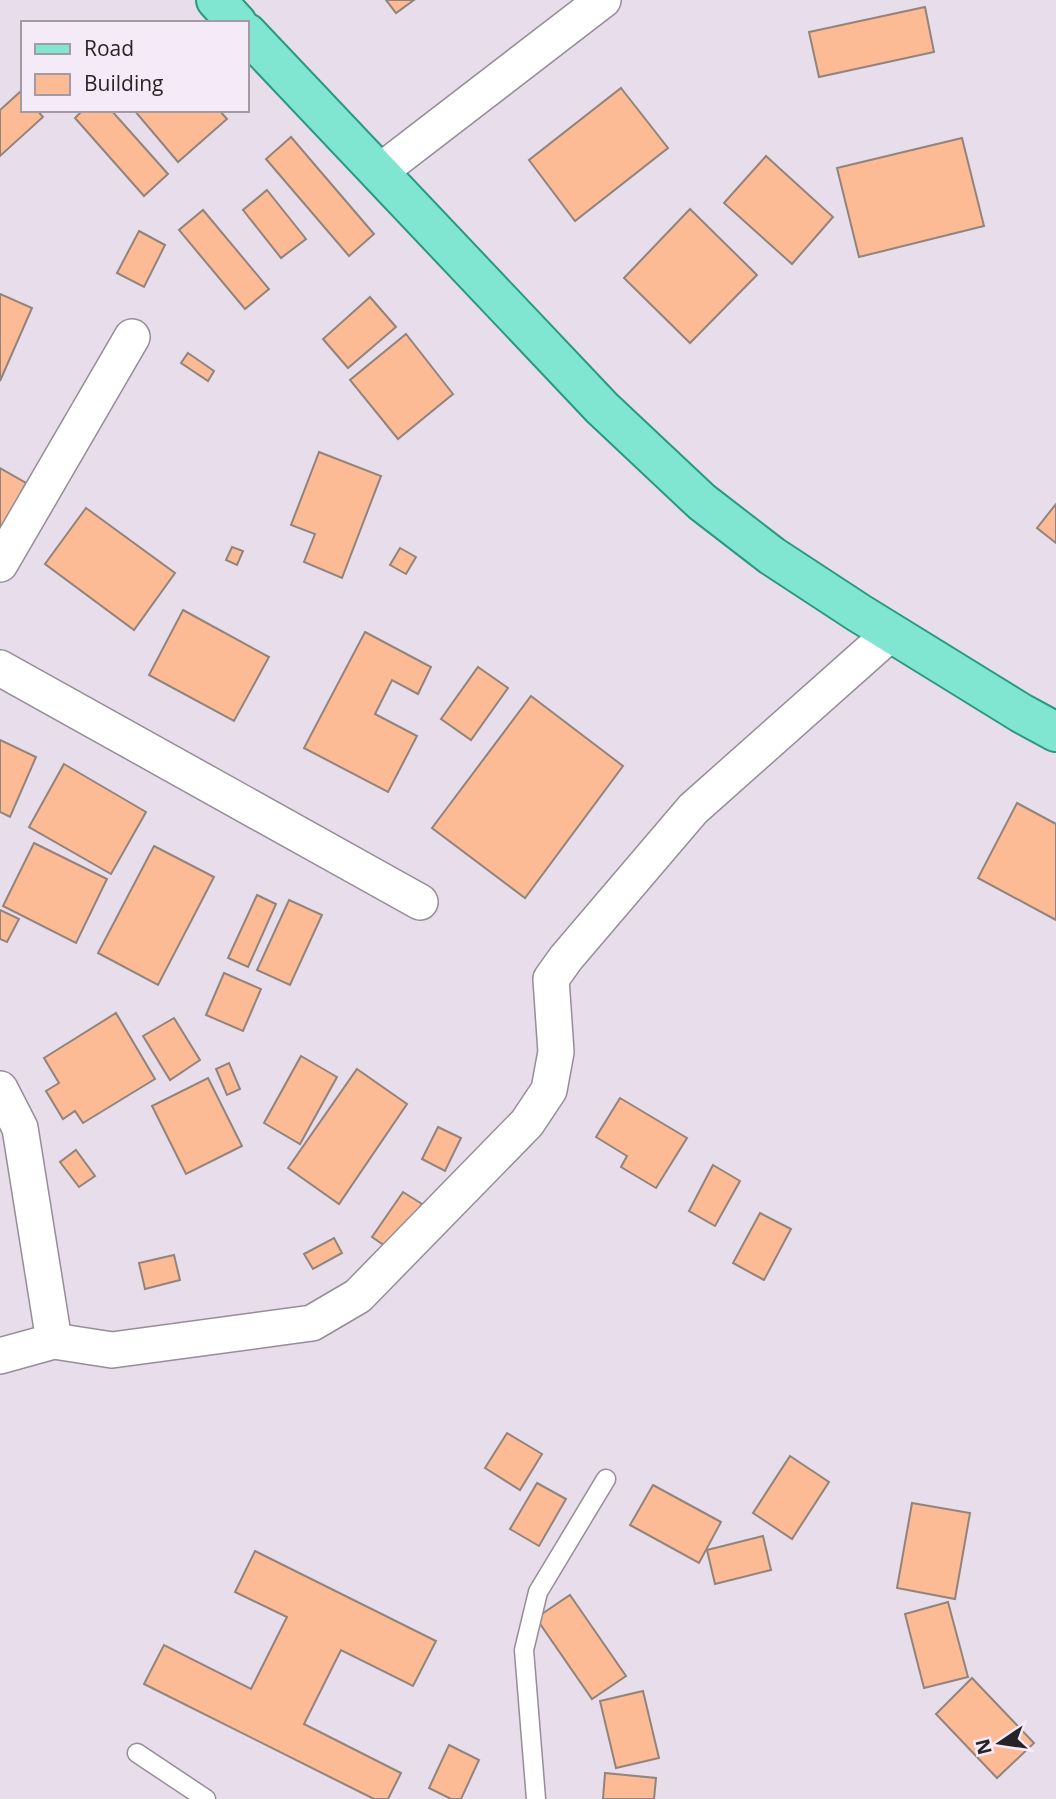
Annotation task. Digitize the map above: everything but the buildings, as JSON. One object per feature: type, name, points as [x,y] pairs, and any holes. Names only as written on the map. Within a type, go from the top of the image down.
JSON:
[{"type":"main road","points":[[216,0],[235,21]]},
{"type":"main road","points":[[248,34],[602,408],[702,502],[772,556],[891,633],[1056,732]]},
{"type":"street","points":[[378,173],[603,0]]},
{"type":"street","points":[[0,564],[132,337]]},
{"type":"street","points":[[0,1356],[54,1341],[112,1350],[312,1323],[358,1296],[527,1123],[549,1090],[556,1052],[551,979],[566,958],[693,809],[891,633]]},
{"type":"street","points":[[0,668],[420,902]]},
{"type":"street","points":[[0,1089],[20,1128],[54,1341]]},
{"type":"lane","points":[[536,1799],[524,1650],[538,1592],[606,1479]]},
{"type":"lane","points":[[137,1753],[206,1799]]}]
